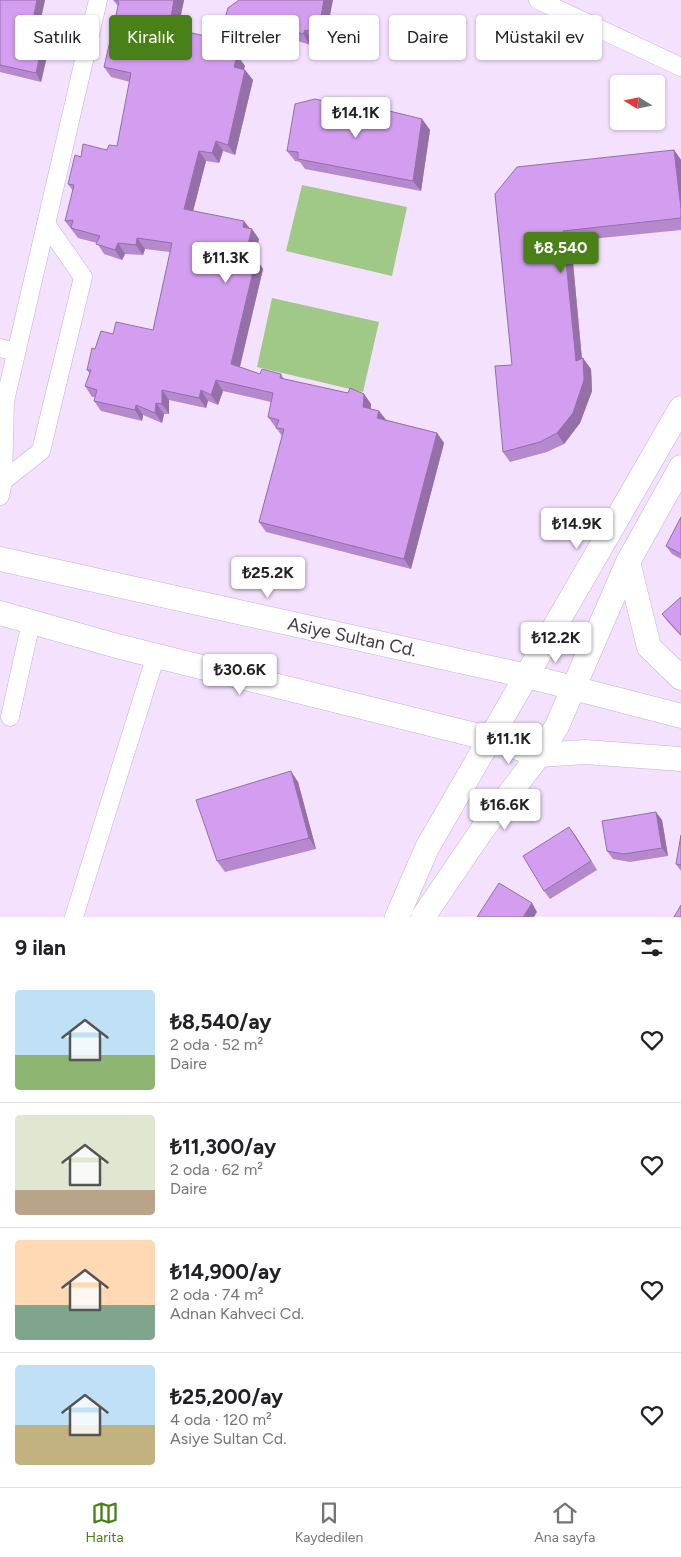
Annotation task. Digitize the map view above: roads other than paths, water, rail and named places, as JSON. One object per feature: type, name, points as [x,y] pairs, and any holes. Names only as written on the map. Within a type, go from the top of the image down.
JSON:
[{"type":"street","points":[[2,489],[8,350],[46,224],[98,0]]},
{"type":"street","points":[[538,0],[681,67]]},
{"type":"street","points":[[2,489],[41,450],[83,277],[46,224]]},
{"type":"street","points":[[397,917],[427,848],[681,408]]},
{"type":"street","points":[[424,917],[482,830],[539,755],[557,726],[628,562],[681,467]]},
{"type":"street","name":"Asiye Sultan Cd.","points":[[0,559],[527,676],[573,689]]},
{"type":"street","points":[[628,562],[649,647],[681,678]]},
{"type":"street","points":[[0,613],[156,655],[491,739],[539,755],[585,752],[681,760]]},
{"type":"street","points":[[10,717],[31,622]]},
{"type":"street","points":[[74,917],[156,655]]},
{"type":"street","points":[[573,689],[681,716]]}]
